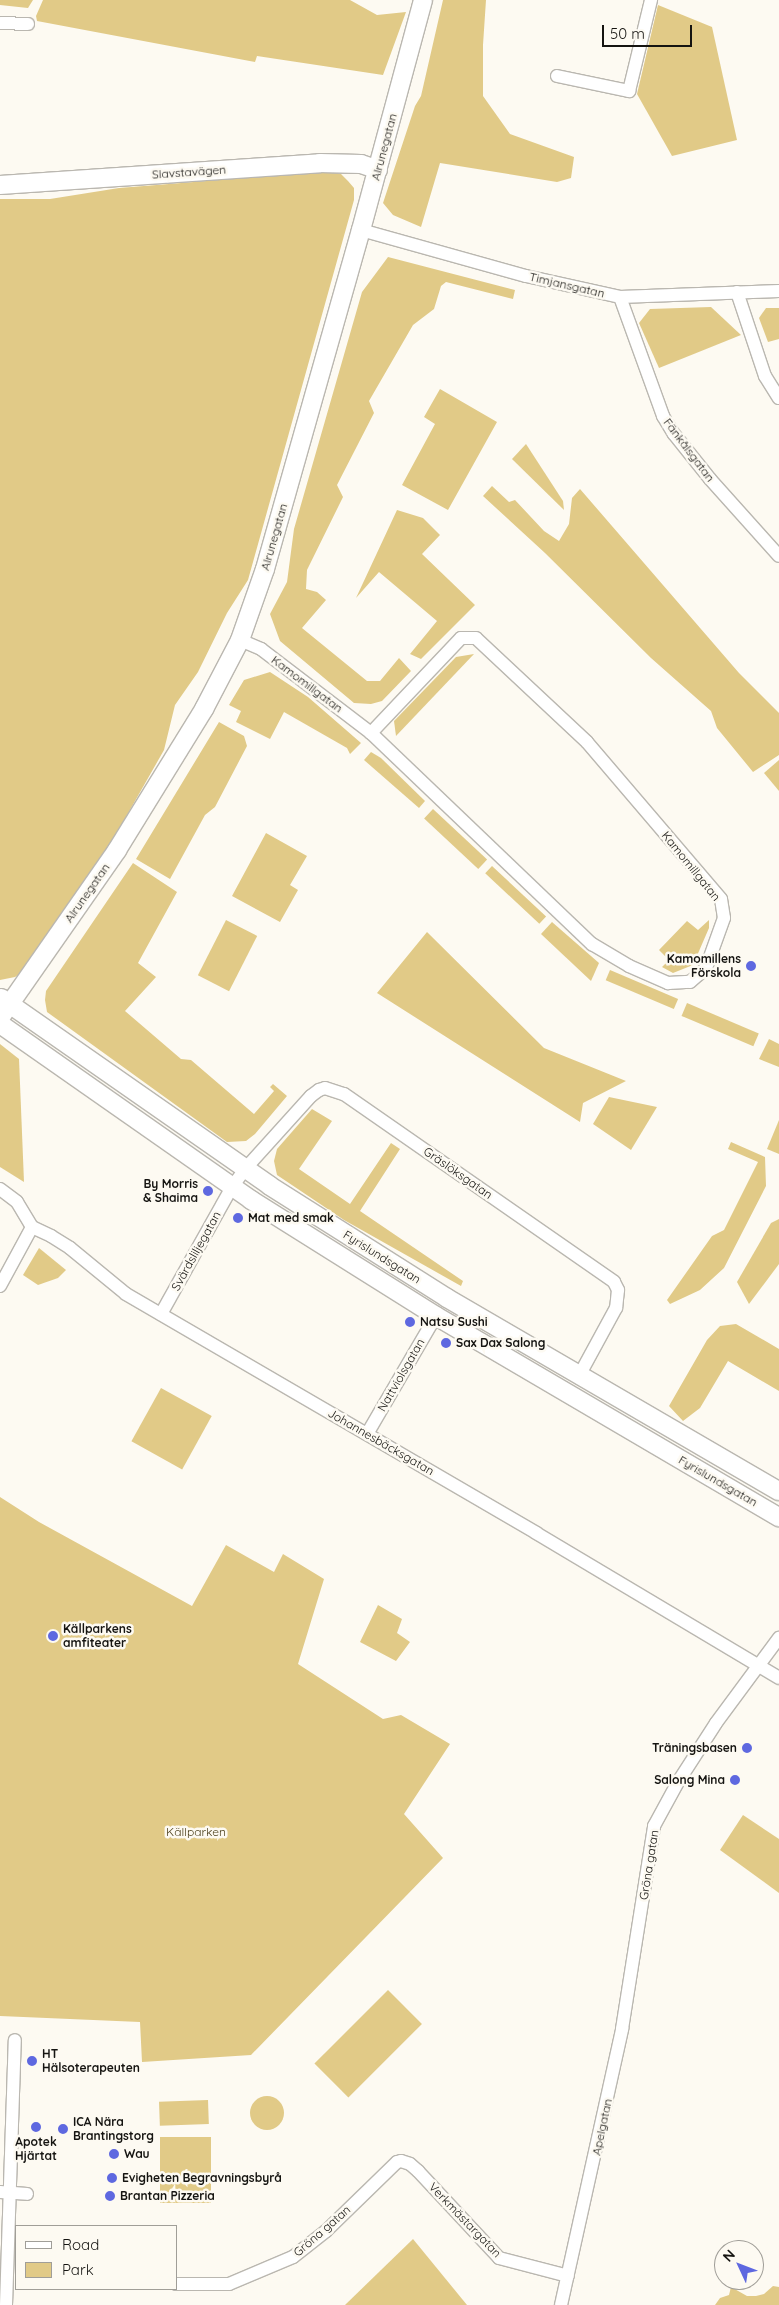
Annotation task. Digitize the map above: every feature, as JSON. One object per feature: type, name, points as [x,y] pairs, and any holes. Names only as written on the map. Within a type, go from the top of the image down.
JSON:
[{"type":"main road","name":"Alrunegatan","points":[[3,1007],[117,850],[204,710],[240,640],[265,569],[424,0]]},
{"type":"main road","name":"Slavstavägen","points":[[0,185],[320,163],[361,164],[378,170]]},
{"type":"main road","name":"Fyrislundsgatan","points":[[3,1007],[245,1169],[447,1298],[779,1491]]},
{"type":"main road","name":"Fyrislundsgatan","points":[[0,1024],[232,1187],[436,1316],[779,1517]]},
{"type":"street","points":[[557,76],[629,91],[651,0]]},
{"type":"street","points":[[0,24],[28,24]]},
{"type":"street","name":"Timjansgatan","points":[[361,230],[526,276],[620,297],[779,292]]},
{"type":"street","points":[[737,292],[765,376],[779,398]]},
{"type":"street","name":"Fänkålsgatan","points":[[620,297],[664,416],[674,434],[710,479],[779,556]]},
{"type":"street","name":"Kamomillgatan","points":[[240,640],[261,649],[371,733],[592,944],[629,966],[668,983],[690,982],[706,968],[724,918],[721,899],[587,742],[476,638],[461,638],[371,733]]},
{"type":"street","name":"Gräslöksgatan","points":[[232,1187],[245,1169],[318,1090],[325,1088],[344,1094],[614,1282],[618,1290],[616,1308],[579,1376]]},
{"type":"street","name":"Svärdsliljegatan","points":[[161,1314],[232,1187]]},
{"type":"street","points":[[0,1189],[20,1206],[32,1227],[0,1286]]},
{"type":"street","name":"Johannesbäcksgatan","points":[[32,1227],[52,1236],[70,1248],[126,1294],[779,1678]]},
{"type":"street","name":"Nattviolsgatan","points":[[367,1434],[436,1316]]},
{"type":"street","name":"Gröna gatan","points":[[636,1948],[654,1826],[678,1782],[779,1638]]},
{"type":"street","name":"Apelgatan","points":[[561,2305],[598,2148],[636,1948]]},
{"type":"street","points":[[6,2305],[11,2282],[6,2192],[15,2040]]},
{"type":"street","name":"Verkmästargatan","points":[[397,2162],[401,2161],[410,2164],[418,2171],[499,2258],[568,2276]]},
{"type":"street","name":"Gröna gatan","points":[[178,2284],[229,2284],[293,2257],[326,2231],[397,2162]]},
{"type":"street","points":[[6,2192],[27,2194]]},
{"type":"green space","points":[[0,0],[33,0],[28,8],[0,5]]},
{"type":"green space","points":[[43,0],[350,0],[377,15],[406,12],[383,75],[257,56],[255,62],[37,21],[36,16]]},
{"type":"green space","points":[[443,0],[486,0],[483,45],[483,96],[510,134],[574,157],[571,178],[557,182],[440,163],[421,227],[393,215],[383,203],[415,106],[421,96]]},
{"type":"green space","points":[[658,5],[712,27],[737,140],[672,156],[637,94]]},
{"type":"green space","points":[[329,171],[341,174],[348,181],[354,188],[354,200],[248,580],[227,613],[198,672],[175,705],[164,750],[110,845],[24,971],[15,977],[0,980],[0,199],[50,199],[119,188]]},
{"type":"green space","points":[[388,257],[515,290],[513,299],[446,282],[441,286],[434,309],[413,325],[369,401],[374,413],[337,485],[343,497],[307,570],[306,589],[317,592],[326,600],[302,628],[367,681],[380,681],[399,658],[411,671],[382,701],[371,704],[354,703],[280,641],[270,614],[287,582],[294,529],[362,292]]},
{"type":"green space","points":[[711,307],[741,335],[659,368],[639,323],[650,309]]},
{"type":"green space","points":[[766,308],[779,308],[779,339],[768,342],[759,318]]},
{"type":"green space","points":[[440,389],[497,422],[448,510],[402,485],[435,424],[424,417]]},
{"type":"green space","points":[[526,444],[563,501],[564,510],[512,459]]},
{"type":"green space","points":[[492,486],[509,502],[515,500],[544,531],[559,541],[569,524],[572,498],[580,489],[739,673],[779,713],[779,755],[753,772],[717,728],[711,711],[651,658],[545,553],[483,496]]},
{"type":"green space","points":[[397,510],[423,518],[440,535],[422,554],[475,605],[421,659],[410,654],[437,621],[379,572],[356,598]]},
{"type":"green space","points":[[474,654],[396,736],[394,721],[456,657]]},
{"type":"green space","points":[[270,672],[308,697],[361,743],[350,754],[347,748],[284,712],[270,739],[236,722],[241,711],[229,705],[244,680]]},
{"type":"green space","points":[[219,722],[244,736],[247,746],[215,807],[205,815],[170,879],[136,859]]},
{"type":"green space","points":[[371,752],[381,758],[425,801],[419,808],[364,760]]},
{"type":"green space","points":[[779,760],[779,791],[764,773]]},
{"type":"green space","points":[[433,809],[487,859],[478,869],[424,819]]},
{"type":"green space","points":[[266,833],[307,856],[290,885],[298,890],[280,922],[232,896]]},
{"type":"green space","points":[[133,863],[177,892],[138,963],[156,977],[125,1011],[181,1059],[191,1060],[254,1114],[274,1091],[270,1087],[273,1084],[287,1096],[255,1134],[246,1141],[227,1142],[47,1012],[46,991]]},
{"type":"green space","points":[[492,866],[546,916],[539,924],[485,873]]},
{"type":"green space","points":[[226,920],[257,936],[229,991],[198,975]]},
{"type":"green space","points":[[709,920],[709,928],[693,965],[673,973],[662,967],[669,960],[659,950],[687,921],[698,930]]},
{"type":"green space","points":[[552,922],[599,963],[591,981],[541,934]]},
{"type":"green space","points":[[427,932],[544,1048],[626,1081],[583,1103],[580,1122],[377,993]]},
{"type":"green space","points":[[610,970],[678,999],[674,1009],[606,980]]},
{"type":"green space","points":[[687,1003],[759,1033],[753,1046],[682,1016]]},
{"type":"green space","points":[[769,1039],[779,1044],[779,1067],[759,1059]]},
{"type":"green space","points":[[0,1044],[19,1059],[24,1182],[0,1167]]},
{"type":"green space","points":[[609,1097],[657,1107],[631,1150],[593,1124]]},
{"type":"green space","points":[[312,1109],[332,1121],[299,1169],[350,1204],[391,1143],[400,1149],[360,1211],[463,1281],[461,1286],[344,1220],[277,1175],[274,1161],[277,1149]]},
{"type":"green space","points":[[779,1120],[779,1154],[767,1149]]},
{"type":"green space","points":[[731,1142],[765,1157],[766,1186],[724,1268],[700,1290],[670,1304],[667,1300],[712,1236],[724,1230],[758,1162],[728,1149]]},
{"type":"green space","points":[[779,1219],[779,1264],[749,1304],[737,1282],[771,1223]]},
{"type":"green space","points":[[39,1248],[66,1270],[58,1278],[38,1285],[23,1275]]},
{"type":"green space","points":[[736,1324],[779,1349],[779,1391],[728,1361],[700,1408],[683,1421],[669,1406],[707,1340],[720,1326]]},
{"type":"green space","points":[[161,1388],[212,1416],[182,1469],[131,1441]]},
{"type":"green space","name":"Källparken","points":[[0,1497],[39,1522],[192,1606],[226,1545],[274,1572],[283,1554],[324,1579],[298,1664],[383,1719],[401,1715],[450,1744],[404,1814],[443,1858],[251,2055],[142,2062],[140,2022],[0,2016]]},
{"type":"green space","points":[[378,1605],[402,1619],[397,1633],[410,1642],[396,1661],[360,1642]]},
{"type":"green space","points":[[743,1815],[779,1839],[779,1893],[720,1850]]},
{"type":"green space","points":[[388,1990],[422,2024],[348,2097],[314,2064]]},
{"type":"green space","points":[[267,2096],[274,2097],[279,2101],[283,2106],[283,2120],[279,2125],[274,2129],[267,2130],[260,2129],[255,2125],[251,2120],[250,2113],[251,2106],[255,2101],[260,2097]]},
{"type":"green space","points":[[208,2100],[209,2124],[160,2126],[159,2102]]},
{"type":"green space","points":[[160,2137],[211,2137],[211,2203],[160,2203]]},
{"type":"green space","points":[[413,2239],[467,2305],[345,2305]]},
{"type":"green space","points":[[773,2286],[779,2287],[779,2305],[715,2305],[720,2298],[729,2295],[730,2290],[736,2290],[747,2296],[764,2294]]},
{"type":"place","name":"Kamomillens Förskola","points":[[751,966]]},
{"type":"place","name":"By Morris & Shaima","points":[[208,1191]]},
{"type":"place","name":"Mat med smak","points":[[238,1218]]},
{"type":"place","name":"Natsu Sushi","points":[[410,1322]]},
{"type":"place","name":"Sax Dax Salong","points":[[446,1343]]},
{"type":"place","name":"Källparkens amfiteater","points":[[53,1636]]},
{"type":"place","name":"Träningsbasen","points":[[747,1748]]},
{"type":"place","name":"Salong Mina","points":[[735,1780]]},
{"type":"place","name":"HT Hälsoterapeuten","points":[[32,2061]]},
{"type":"place","name":"Apotek Hjärtat","points":[[36,2127]]},
{"type":"place","name":"ICA Nära Brantingstorg","points":[[63,2129]]},
{"type":"place","name":"Wau","points":[[114,2154]]},
{"type":"place","name":"Evigheten Begravningsbyrå","points":[[112,2178]]},
{"type":"place","name":"Brantan Pizzeria","points":[[110,2196]]}]
